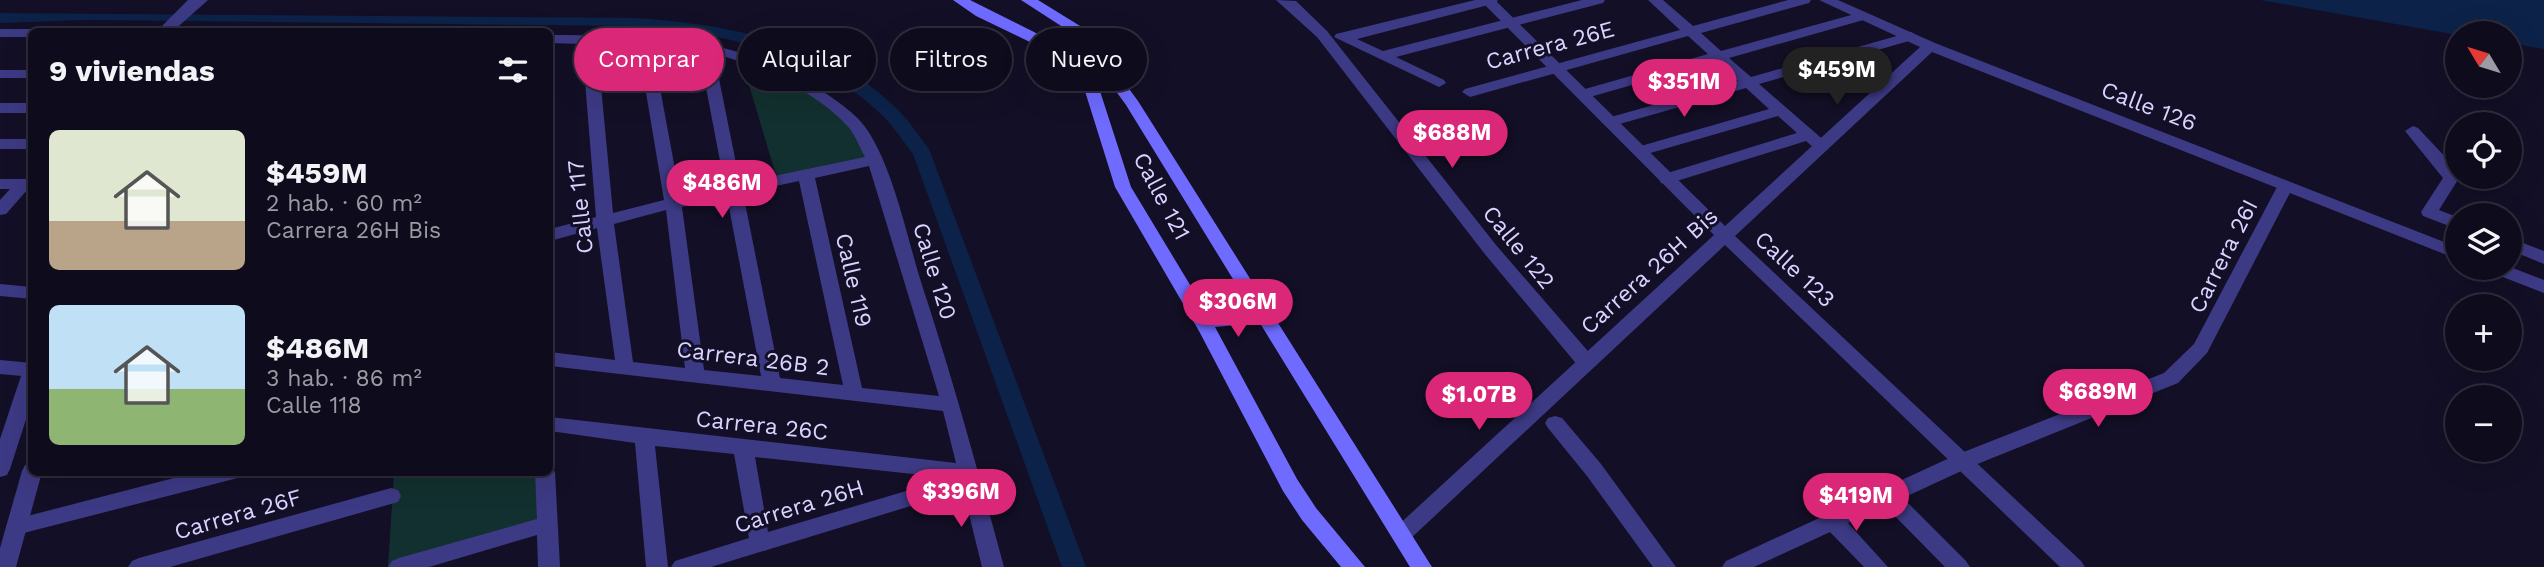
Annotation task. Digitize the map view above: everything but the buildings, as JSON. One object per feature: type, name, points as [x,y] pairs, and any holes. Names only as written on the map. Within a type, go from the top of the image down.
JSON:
[{"type":"main road","name":"Calle 121","points":[[960,0],[981,13],[1075,58],[1085,71],[1115,170],[1123,187],[1198,313],[1290,485],[1309,514],[1354,567]]},
{"type":"main road","name":"Calle 121","points":[[1028,0],[1080,32],[1133,104],[1421,567]]},
{"type":"main road","points":[[1198,313],[1213,321],[1234,320],[1249,310],[1253,296]]},
{"type":"street","name":"Calle 122","points":[[1283,0],[1291,4],[1322,34],[1497,258],[1586,362]]},
{"type":"street","points":[[1343,38],[1489,0]]},
{"type":"street","name":"Calle 123","points":[[1489,0],[1509,23],[1724,235],[2074,567]]},
{"type":"street","points":[[1383,56],[1598,0]]},
{"type":"street","points":[[1655,0],[1815,141]]},
{"type":"street","name":"Carrera 26E","points":[[1470,92],[1804,0]]},
{"type":"street","name":"Calle 126","points":[[1826,0],[1930,46],[2445,248]]},
{"type":"street","points":[[166,28],[197,2]]},
{"type":"street","points":[[1583,94],[1862,16]]},
{"type":"street","points":[[3,36],[28,33]]},
{"type":"street","points":[[1322,34],[1343,38],[1439,83]]},
{"type":"street","points":[[1609,122],[1911,36]]},
{"type":"street","name":"Calle 120","points":[[553,39],[574,40]]},
{"type":"street","name":"Carrera 26H Bis","points":[[1402,534],[1724,235],[1815,141],[1930,46]]},
{"type":"street","name":"Calle 120","points":[[724,52],[740,55],[781,72],[819,95],[856,126],[875,160],[951,405],[987,566]]},
{"type":"street","points":[[0,74],[28,74]]},
{"type":"street","name":"Calle 117","points":[[593,91],[605,222],[625,368]]},
{"type":"street","points":[[653,91],[673,203],[695,376]]},
{"type":"street","points":[[715,91],[772,385]]},
{"type":"street","points":[[0,108],[28,108]]},
{"type":"street","points":[[1640,151],[1781,110]]},
{"type":"street","points":[[2413,131],[2444,166],[2451,178],[2429,212],[2445,218]]},
{"type":"street","points":[[1667,179],[1815,141]]},
{"type":"street","points":[[0,144],[28,144]]},
{"type":"street","points":[[553,234],[673,203],[875,160]]},
{"type":"street","name":"Calle 119","points":[[806,176],[854,394]]},
{"type":"street","points":[[0,184],[28,184]]},
{"type":"street","points":[[0,210],[28,184]]},
{"type":"street","name":"Carrera 26I","points":[[1733,567],[1963,461],[2171,379],[2201,348],[2286,185]]},
{"type":"street","points":[[2522,249],[2544,258]]},
{"type":"street","points":[[2522,278],[2544,287]]},
{"type":"street","points":[[0,290],[28,293]]},
{"type":"street","name":"Carrera 26B 2","points":[[553,359],[951,405]]},
{"type":"street","points":[[0,367],[28,370]]},
{"type":"street","points":[[0,468],[28,379]]},
{"type":"street","points":[[1555,423],[1594,470],[1665,567]]},
{"type":"street","name":"Carrera 26C","points":[[553,424],[969,476]]},
{"type":"street","points":[[644,437],[657,567]]},
{"type":"street","points":[[743,447],[760,544]]},
{"type":"street","points":[[5,567],[31,476]]},
{"type":"street","points":[[16,527],[214,476]]},
{"type":"street","points":[[545,476],[549,567]]},
{"type":"street","name":"Carrera 26H","points":[[682,567],[969,476]]},
{"type":"street","name":"Carrera 26F","points":[[139,567],[391,496]]},
{"type":"street","points":[[1888,496],[1959,567]]},
{"type":"street","points":[[1833,521],[1877,567]]},
{"type":"street","points":[[399,567],[547,524]]},
{"type":"green space","points":[[751,91],[806,91],[856,126],[875,160],[778,182]]},
{"type":"green space","points":[[394,476],[545,476],[547,524],[399,567],[388,567]]},
{"type":"water","points":[[2260,0],[2544,0],[2544,49],[2522,45],[2522,21],[2445,21],[2445,33]]},
{"type":"water","points":[[0,13],[636,18],[718,28],[87,20],[0,23]]},
{"type":"water","points":[[724,29],[738,31],[738,42],[724,39]]},
{"type":"water","points":[[853,91],[876,91],[911,124],[929,149],[1086,567],[1062,567],[913,154],[883,116]]}]
